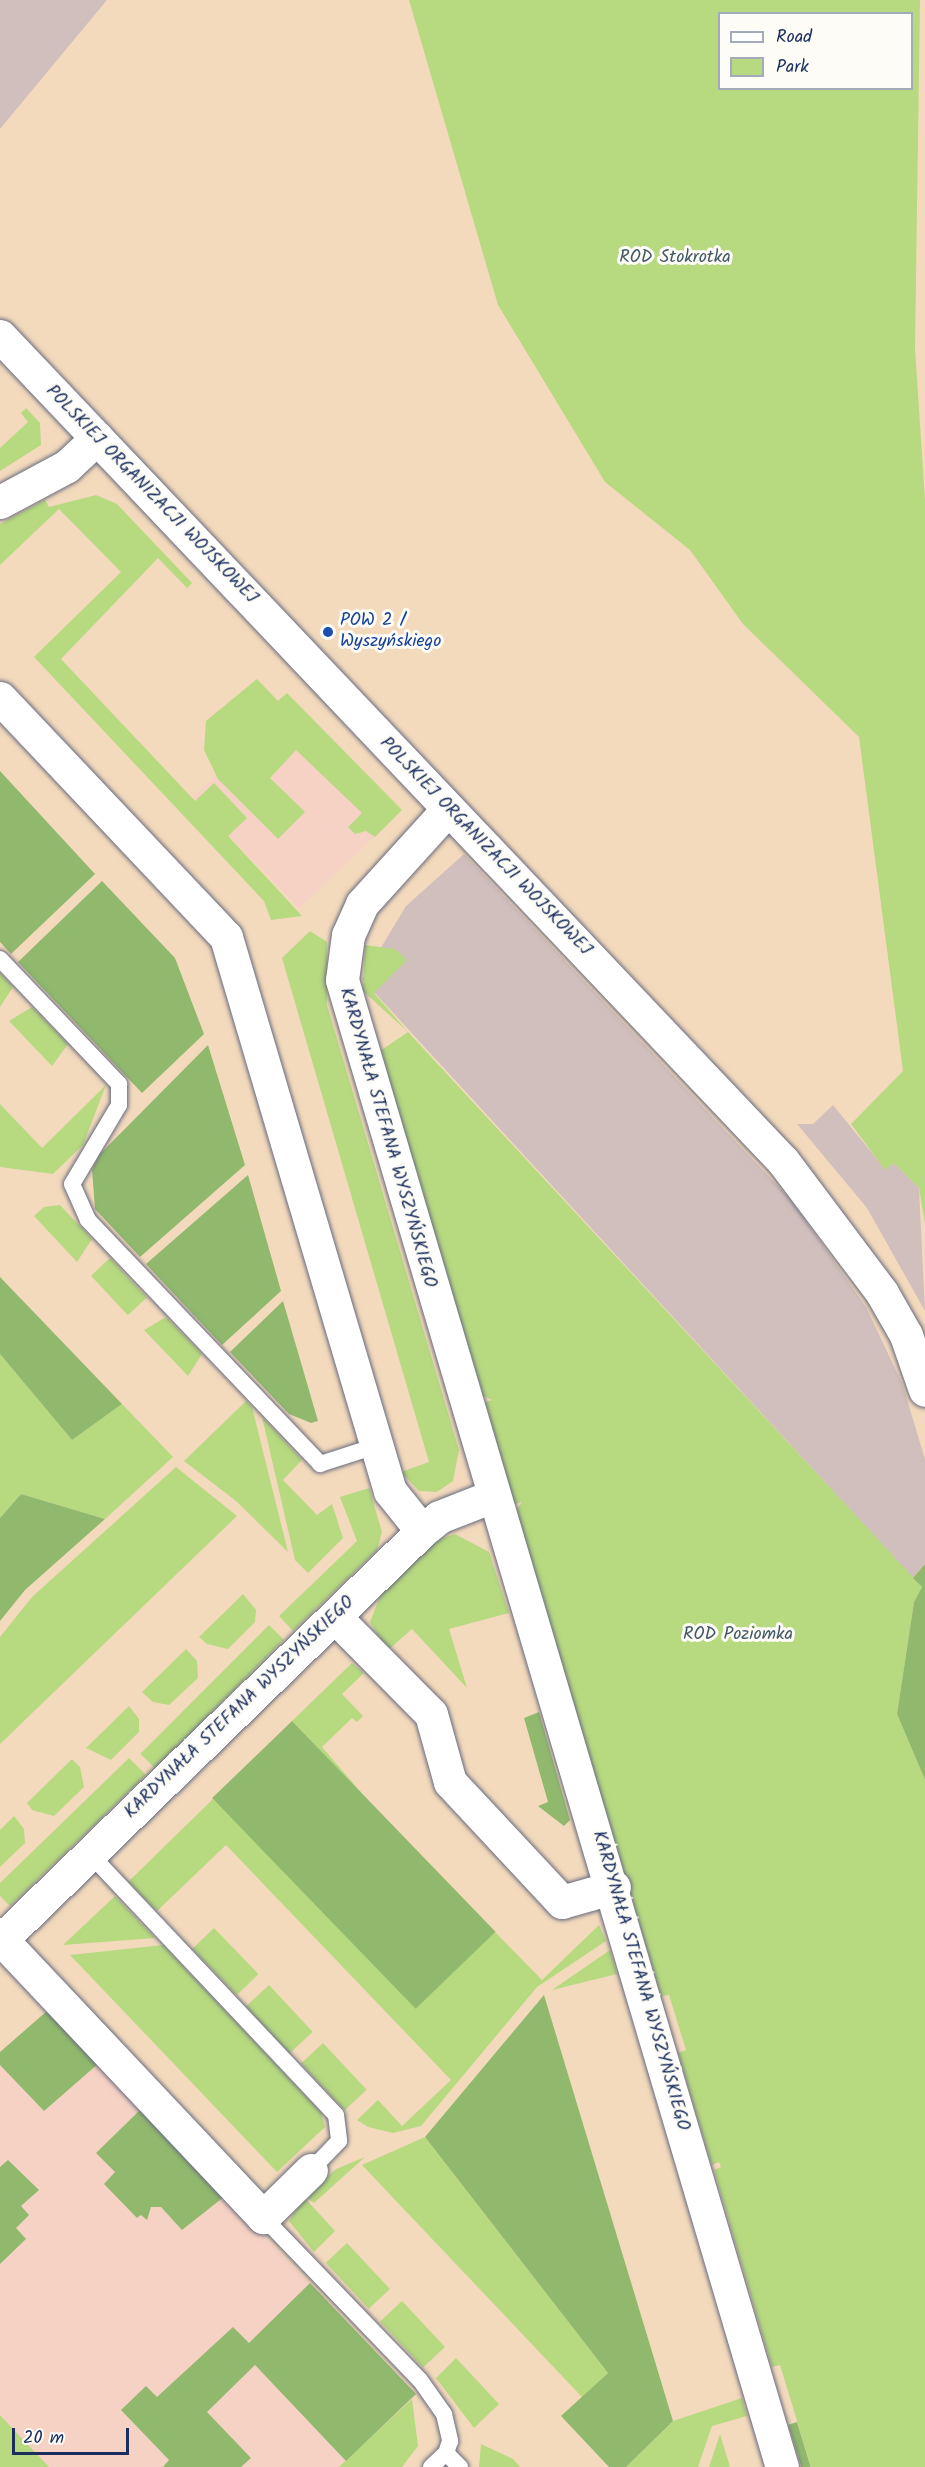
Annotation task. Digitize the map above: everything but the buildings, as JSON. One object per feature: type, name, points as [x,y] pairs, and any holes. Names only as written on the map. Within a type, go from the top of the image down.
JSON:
[{"type":"street","name":"POLSKIEJ ORGANIZACJI WOJSKOWEJ","points":[[0,336],[822,1206],[887,1301],[925,1390]]},
{"type":"street","points":[[0,502],[67,466],[97,438]]},
{"type":"street","points":[[0,698],[226,936],[376,1446],[396,1503],[422,1531]]},
{"type":"street","name":"KARDYNAŁA STEFANA WYSZYŃSKIEGO","points":[[448,809],[362,904],[348,935],[342,980],[492,1496],[614,1887],[782,2467]]},
{"type":"street","name":"KARDYNAŁA STEFANA WYSZYŃSKIEGO","points":[[1,1940],[422,1531],[440,1517],[492,1496]]},
{"type":"street","points":[[335,1617],[431,1714],[450,1782],[562,1902],[614,1887]]},
{"type":"street","points":[[1,1940],[263,2217],[311,2170]]},
{"type":"lane","points":[[0,959],[119,1084],[119,1105],[72,1184],[88,1220],[320,1464],[376,1446]]},
{"type":"lane","points":[[89,1853],[336,2115],[339,2141],[311,2170]]},
{"type":"lane","points":[[263,2217],[420,2380],[449,2428],[446,2453],[431,2467]]},
{"type":"lane","points":[[446,2453],[460,2467]]},
{"type":"shaded area","points":[[0,0],[107,0],[0,129]]},
{"type":"shaded area","points":[[294,700],[401,811],[300,909],[193,798]]},
{"type":"shaded area","points":[[464,854],[791,1200],[866,1307],[902,1383],[925,1459],[925,1564],[913,1578],[362,979],[406,906]]},
{"type":"shaded area","points":[[833,1105],[885,1169],[894,1163],[919,1188],[925,1311],[867,1208],[797,1124],[813,1124]]},
{"type":"shaded area","points":[[47,2011],[416,2394],[339,2467],[0,2467],[0,2052]]},
{"type":"green space","name":"ROD Stokrotka","points":[[409,0],[920,0],[915,348],[925,500],[925,1224],[919,1188],[894,1163],[885,1170],[851,1124],[903,1071],[859,737],[743,624],[690,550],[605,482],[498,305]]},
{"type":"green space","points":[[26,408],[40,423],[41,445],[0,471],[0,448],[28,422],[21,413]]},
{"type":"green space","points":[[96,495],[117,504],[192,583],[187,588],[158,558],[61,659],[195,801],[214,783],[247,818],[228,836],[302,916],[271,920],[264,901],[34,657],[121,572],[59,509],[0,565],[0,524],[45,500],[49,507]]},
{"type":"green space","points":[[257,679],[278,701],[287,693],[402,810],[375,837],[366,831],[355,834],[348,827],[362,813],[296,750],[270,778],[305,812],[278,839],[218,779],[204,750],[206,721]]},
{"type":"green space","points":[[0,771],[95,874],[11,954],[0,942]]},
{"type":"green space","points":[[102,881],[175,958],[204,1034],[142,1093],[18,962]]},
{"type":"green space","points":[[310,931],[327,942],[327,1005],[459,1450],[453,1481],[437,1492],[419,1491],[401,1472],[429,1462],[282,958]]},
{"type":"green space","points":[[365,945],[395,949],[407,960],[374,993],[408,1032],[363,991]]},
{"type":"green space","points":[[0,973],[13,987],[0,1007]]},
{"type":"green space","points":[[32,1007],[68,1044],[52,1066],[9,1021]]},
{"type":"green space","name":"ROD Poziomka","points":[[408,1032],[922,1587],[914,1602],[897,1714],[925,1780],[925,2467],[811,2467],[780,2365],[772,2367],[714,2170],[721,2167],[719,2162],[712,2165],[678,2053],[686,2050],[669,1995],[661,1996],[516,1510],[522,1502],[514,1504],[485,1402],[492,1400],[483,1396],[380,1051]]},
{"type":"green space","points":[[208,1045],[245,1165],[140,1257],[95,1209],[92,1170],[99,1155]]},
{"type":"green space","points":[[106,1085],[83,1145],[53,1174],[0,1167],[0,1104],[42,1148]]},
{"type":"green space","points":[[248,1175],[281,1291],[222,1345],[146,1264]]},
{"type":"green space","points":[[60,1205],[92,1239],[77,1262],[34,1216],[44,1207]]},
{"type":"green space","points":[[110,1258],[147,1297],[128,1315],[91,1276]]},
{"type":"green space","points":[[0,1277],[122,1404],[72,1440],[0,1354]]},
{"type":"green space","points":[[283,1301],[318,1421],[311,1423],[289,1414],[230,1352]]},
{"type":"green space","points":[[166,1317],[202,1354],[188,1376],[144,1330]]},
{"type":"green space","points":[[0,1354],[72,1440],[122,1404],[173,1457],[105,1519],[21,1494],[0,1518]]},
{"type":"green space","points":[[246,1401],[252,1407],[288,1552],[236,1501],[184,1461]]},
{"type":"green space","points":[[262,1417],[302,1460],[283,1480],[317,1515],[332,1504],[343,1538],[308,1573],[295,1560]]},
{"type":"green space","points":[[176,1467],[237,1516],[0,1744],[0,1637],[32,1597]]},
{"type":"green space","points":[[369,1488],[382,1532],[377,1550],[293,1631],[279,1616],[357,1541],[340,1497]]},
{"type":"green space","points":[[21,1494],[105,1519],[25,1590],[0,1621],[0,1518]]},
{"type":"green space","points":[[455,1534],[489,1552],[509,1613],[449,1629],[467,1688],[412,1629],[387,1651],[370,1622],[381,1594],[437,1540]]},
{"type":"green space","points":[[925,1564],[925,1780],[897,1714],[914,1602],[922,1587],[913,1578]]},
{"type":"green space","points":[[243,1594],[256,1610],[255,1622],[228,1649],[207,1644],[199,1637]]},
{"type":"green space","points":[[269,1625],[284,1640],[155,1769],[140,1754]]},
{"type":"green space","points":[[186,1649],[197,1661],[198,1678],[169,1705],[153,1702],[142,1692]]},
{"type":"green space","points":[[352,1663],[364,1673],[342,1694],[363,1716],[357,1722],[352,1718],[322,1747],[366,1798],[292,1721]]},
{"type":"green space","points":[[129,1706],[139,1719],[139,1732],[111,1760],[86,1748]]},
{"type":"green space","points":[[539,1712],[570,1820],[564,1826],[538,1806],[548,1802],[524,1718]]},
{"type":"green space","points":[[292,1721],[496,1932],[416,2009],[212,1798]]},
{"type":"green space","points":[[129,1758],[146,1775],[10,1906],[0,1896],[0,1883]]},
{"type":"green space","points":[[72,1759],[80,1767],[84,1787],[54,1816],[32,1810],[27,1803]]},
{"type":"green space","points":[[213,1799],[415,1996],[495,1932],[542,1980],[599,1925],[606,1941],[537,1987],[421,2126],[393,2133],[368,2127],[357,2120],[378,2100],[402,2126],[451,2080],[226,1845],[157,1911],[128,1882]]},
{"type":"green space","points":[[14,1816],[24,1829],[25,1843],[0,1867],[0,1830]]},
{"type":"green space","points":[[115,1896],[155,1938],[63,1945]]},
{"type":"green space","points":[[214,1928],[258,1974],[237,1995],[192,1949]]},
{"type":"green space","points":[[163,1945],[321,2112],[325,2127],[277,2172],[70,1955]]},
{"type":"green space","points":[[610,1950],[617,1974],[552,1990]]},
{"type":"green space","points":[[269,1985],[313,2032],[289,2054],[246,2007]]},
{"type":"green space","points":[[544,1995],[673,2421],[626,2467],[609,2467],[561,2416],[608,2373],[425,2137]]},
{"type":"green space","points":[[47,2011],[99,2063],[44,2111],[0,2065],[0,2052]]},
{"type":"green space","points":[[323,2043],[367,2090],[345,2110],[301,2063]]},
{"type":"green space","points":[[141,2109],[225,2196],[182,2230],[161,2207],[151,2207],[147,2220],[141,2215],[137,2218],[104,2184],[115,2172],[96,2153]]},
{"type":"green space","points":[[425,2137],[608,2373],[582,2397],[362,2165]]},
{"type":"green space","points":[[365,2157],[314,2203],[305,2196],[336,2169]]},
{"type":"green space","points":[[8,2160],[39,2190],[21,2206],[29,2215],[16,2228],[26,2239],[0,2264],[0,2167]]},
{"type":"green space","points":[[304,2197],[335,2231],[314,2252],[289,2221]]},
{"type":"green space","points":[[347,2243],[390,2289],[369,2309],[326,2263]]},
{"type":"green space","points":[[310,2283],[416,2394],[346,2461],[255,2365],[207,2412],[251,2458],[241,2467],[163,2467],[169,2460],[121,2410],[146,2386],[157,2397],[233,2327],[249,2343]]},
{"type":"green space","points":[[402,2301],[445,2347],[423,2368],[380,2321]]},
{"type":"green space","points":[[456,2358],[499,2404],[474,2428],[436,2378]]},
{"type":"green space","points":[[742,2398],[747,2416],[712,2426],[698,2467],[626,2467],[673,2421]]},
{"type":"green space","points":[[412,2399],[418,2446],[402,2467],[339,2467]]},
{"type":"green space","points":[[0,2415],[49,2467],[0,2467]]},
{"type":"green space","points":[[797,2422],[811,2467],[801,2467],[788,2425]]},
{"type":"green space","points":[[720,2434],[730,2467],[709,2467]]},
{"type":"green space","points":[[481,2444],[513,2459],[520,2467],[479,2467]]},
{"type":"place","name":"POW 2 / Wyszyńskiego","points":[[328,632]]}]
